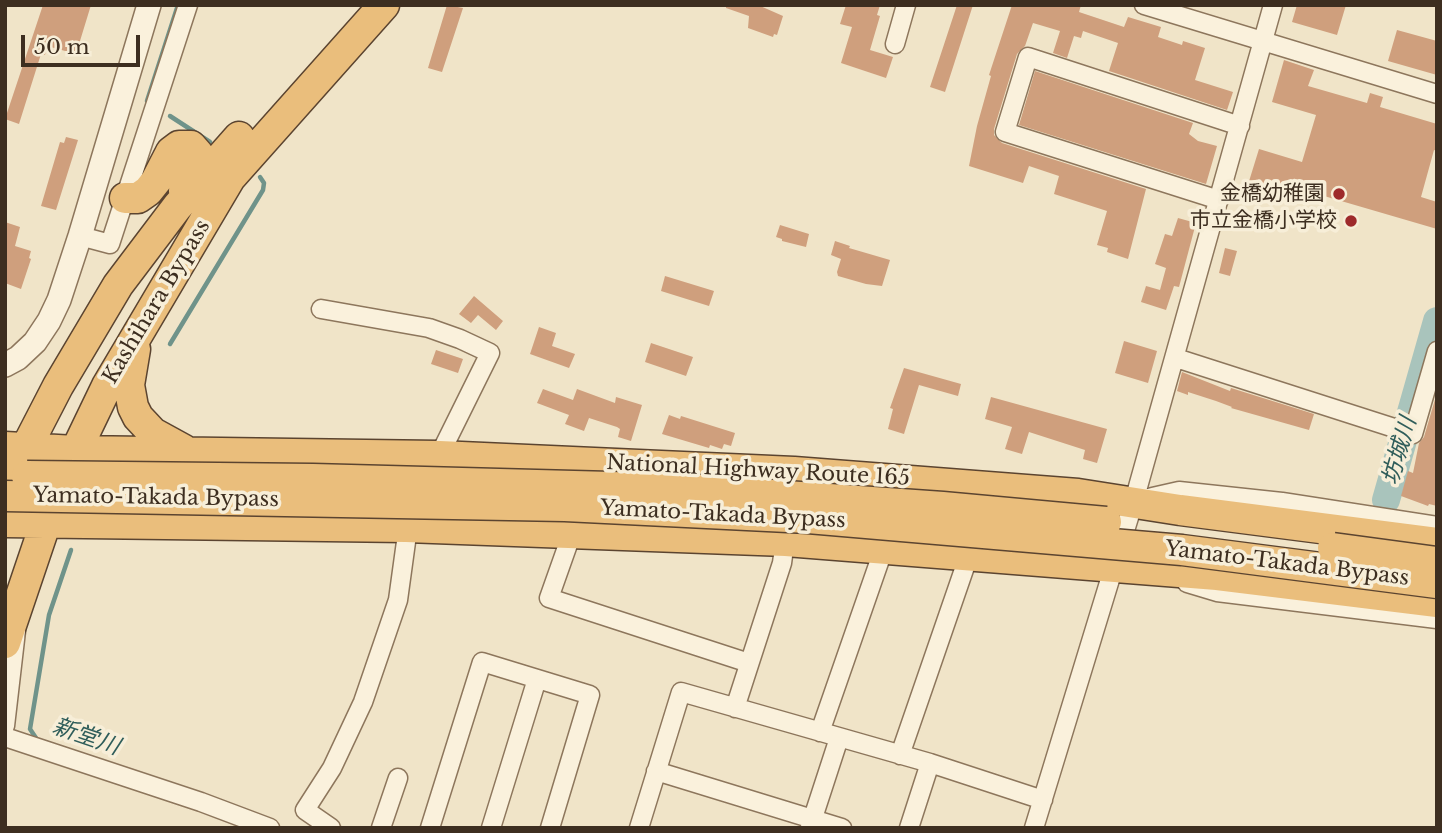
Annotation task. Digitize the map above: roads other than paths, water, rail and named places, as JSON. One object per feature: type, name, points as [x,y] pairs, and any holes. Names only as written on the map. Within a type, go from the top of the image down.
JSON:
[{"type":"highway","name":"Kashihara Bypass","points":[[5,498],[12,446],[58,386],[118,285],[177,207],[363,5]]},
{"type":"highway","name":"Kashihara Bypass","points":[[5,643],[44,522],[107,386],[137,334],[230,178],[384,5]]},
{"type":"highway","points":[[125,198],[144,195],[153,187],[174,148],[191,146],[198,154],[198,160],[177,207]]},
{"type":"highway","points":[[137,334],[129,385],[132,407],[153,433],[190,452]]},
{"type":"highway","name":"National Highway Route 165","points":[[12,446],[75,451],[434,456],[794,471],[1078,494],[1437,543]]},
{"type":"highway","name":"Yamato-Takada Bypass","points":[[5,476],[327,479],[686,489],[1088,520],[1437,562]]},
{"type":"highway","points":[[5,498],[21,505],[44,522]]},
{"type":"highway","name":"Yamato-Takada Bypass","points":[[5,498],[565,506],[808,518],[1182,550],[1437,583]]},
{"type":"highway","points":[[5,522],[406,527],[786,541],[1217,575],[1437,602]]},
{"type":"street","points":[[5,365],[18,358],[34,342],[59,300],[149,5]]},
{"type":"street","points":[[80,236],[110,244],[188,5]]},
{"type":"street","points":[[895,44],[906,5]]},
{"type":"street","points":[[1144,5],[1437,94]]},
{"type":"street","points":[[1034,828],[1127,568],[1135,501],[1273,5]]},
{"type":"street","points":[[1219,200],[1005,132],[1028,57],[1240,126]]},
{"type":"street","points":[[321,309],[429,328],[491,353],[434,456],[406,527],[398,600],[363,702],[332,768],[305,810],[331,828]]},
{"type":"street","points":[[1176,358],[1413,434],[1437,351]]},
{"type":"street","points":[[604,462],[549,598],[748,663]]},
{"type":"street","points":[[735,708],[782,563],[794,471]]},
{"type":"street","points":[[900,755],[955,553],[947,483]]},
{"type":"street","points":[[1135,501],[1179,491],[1282,502],[1437,526]]},
{"type":"street","points":[[820,732],[884,548]]},
{"type":"street","points":[[1127,568],[1217,592],[1437,619]]},
{"type":"street","points":[[5,726],[14,666],[18,599]]},
{"type":"street","points":[[430,828],[482,662],[590,695],[550,828]]},
{"type":"street","points":[[491,828],[537,679]]},
{"type":"street","points":[[639,828],[681,692],[930,763],[1043,800]]},
{"type":"street","points":[[5,737],[201,802],[270,828]]},
{"type":"street","points":[[811,823],[839,738]]},
{"type":"street","points":[[909,828],[930,763]]},
{"type":"street","points":[[656,771],[811,823],[842,828]]},
{"type":"street","points":[[381,828],[398,778]]},
{"type":"waterway","name":"新堂川","points":[[150,103],[147,101],[178,5]]},
{"type":"waterway","name":"新堂川","points":[[170,116],[210,142]]},
{"type":"waterway","name":"新堂川","points":[[170,344],[263,190],[264,183],[260,177]]},
{"type":"waterway","name":"坊城川","points":[[1386,500],[1437,321]]},
{"type":"waterway","name":"新堂川","points":[[36,738],[30,729],[49,615],[71,550]]},
{"type":"place","name":"金橋幼稚園","points":[[1339,194]]},
{"type":"place","name":"市立金橋小学校","points":[[1351,221]]}]
